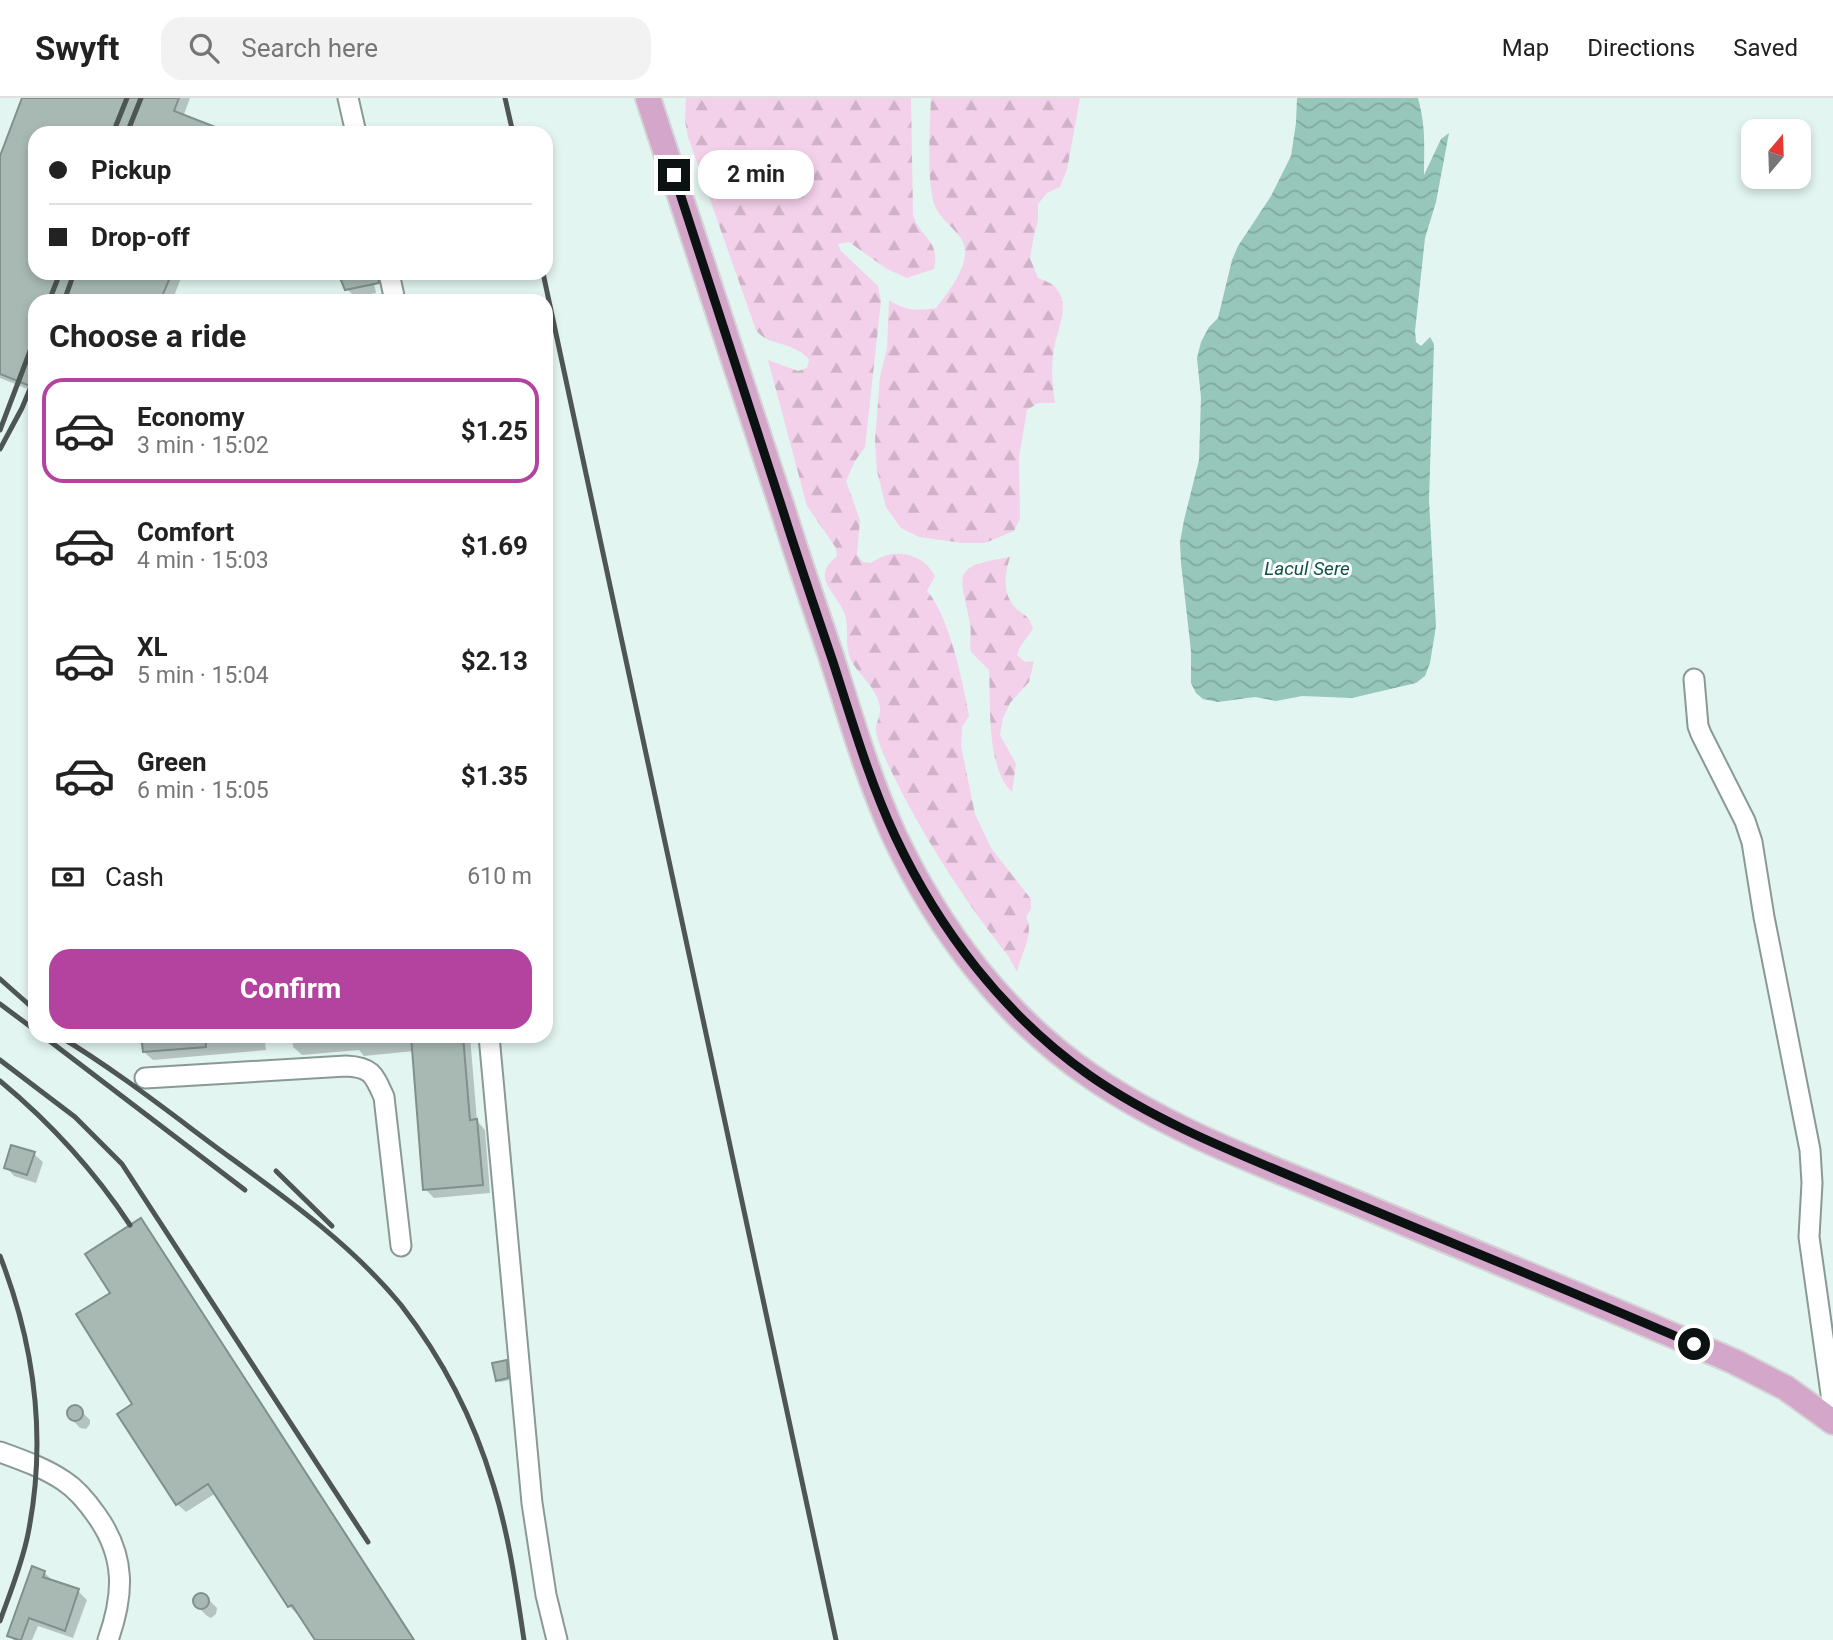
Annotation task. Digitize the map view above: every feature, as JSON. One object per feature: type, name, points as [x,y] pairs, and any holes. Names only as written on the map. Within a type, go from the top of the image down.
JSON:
[{"type":"main road","points":[[649,98],[799,565],[874,787],[923,888],[968,957],[998,994],[1028,1025],[1091,1077],[1175,1124],[1272,1168],[1735,1362],[1786,1388],[1833,1422]]},
{"type":"street","points":[[348,98],[354,126]]},
{"type":"street","points":[[1694,679],[1701,734],[1745,821],[1752,842],[1810,1150],[1810,1237],[1833,1408]]},
{"type":"street","points":[[489,1043],[532,1503],[546,1595],[558,1640]]},
{"type":"street","points":[[145,1078],[346,1066],[360,1066],[374,1074],[384,1097],[401,1246]]},
{"type":"street","points":[[0,1452],[67,1482],[102,1522],[118,1557],[120,1578],[117,1610],[108,1640]]},
{"type":"green space","points":[[686,98],[911,98],[913,214],[935,251],[934,269],[907,278],[887,269],[849,242],[838,244],[841,251],[878,286],[881,301],[865,447],[846,481],[860,520],[857,555],[863,562],[871,563],[888,555],[906,555],[923,562],[935,576],[927,591],[942,616],[963,686],[969,716],[962,727],[961,746],[975,814],[991,848],[1031,899],[1031,909],[1026,917],[1028,937],[1017,972],[926,836],[885,758],[876,730],[880,710],[878,700],[849,656],[845,615],[825,578],[829,564],[837,556],[836,548],[807,506],[768,360],[798,371],[807,368],[809,360],[796,350],[767,339],[756,330],[688,137],[685,121]]},
{"type":"green space","points":[[931,98],[1080,98],[1067,169],[1060,187],[1047,193],[1038,204],[1038,221],[1030,258],[1038,278],[1053,286],[1062,300],[1062,314],[1052,362],[1055,403],[1038,403],[1027,410],[1019,457],[1020,518],[1014,531],[985,543],[919,537],[901,528],[886,507],[877,471],[875,441],[880,376],[887,349],[889,300],[912,309],[936,308],[958,276],[965,257],[962,240],[937,211],[932,196],[929,153]]},
{"type":"green space","points":[[1010,557],[1006,575],[1007,593],[1013,605],[1027,617],[1033,629],[1017,655],[1025,662],[1034,661],[1029,682],[1010,703],[1003,718],[1000,735],[1016,764],[1012,792],[1004,781],[994,752],[989,670],[971,652],[971,627],[962,583],[963,575],[968,569]]},
{"type":"water","name":"Lacul Sere","points":[[1297,98],[1418,98],[1423,128],[1424,175],[1441,139],[1449,133],[1436,202],[1425,238],[1415,331],[1416,342],[1421,346],[1430,337],[1434,344],[1429,500],[1436,626],[1430,663],[1425,676],[1416,683],[1352,698],[1302,696],[1276,701],[1255,697],[1218,702],[1203,699],[1191,683],[1191,651],[1181,563],[1180,542],[1199,460],[1201,398],[1197,358],[1201,342],[1209,327],[1218,318],[1238,246],[1271,196],[1291,156]]},
{"type":"building","points":[[22,98],[179,98],[174,111],[213,126],[28,126],[28,280],[169,280],[163,294],[28,294],[28,385],[0,374],[0,156]]},
{"type":"building","points":[[341,280],[378,280],[379,283],[345,290]]},
{"type":"building","points":[[142,1043],[206,1043],[206,1047],[143,1052]]},
{"type":"building","points":[[412,1043],[464,1043],[470,1120],[477,1119],[483,1185],[423,1190]]},
{"type":"building","points":[[11,1145],[35,1152],[27,1175],[4,1168]]},
{"type":"building","points":[[141,1218],[414,1640],[315,1640],[292,1605],[288,1607],[208,1484],[176,1505],[117,1414],[132,1404],[76,1314],[110,1293],[85,1254]]},
{"type":"building","points":[[507,1360],[508,1378],[496,1381],[492,1363]]},
{"type":"building","points":[[72,1405],[78,1405],[83,1413],[81,1419],[72,1421],[67,1416],[67,1410]]},
{"type":"building","points":[[32,1566],[45,1571],[43,1577],[79,1589],[65,1631],[29,1618],[19,1640],[7,1636]]},
{"type":"building","points":[[198,1593],[204,1593],[209,1601],[207,1607],[198,1609],[193,1604],[193,1598]]},
{"type":"railway","points":[[116,126],[127,98]]},
{"type":"railway","points":[[130,126],[141,98]]},
{"type":"railway","points":[[505,98],[511,126]]},
{"type":"railway","points":[[52,294],[57,280]]},
{"type":"railway","points":[[66,294],[72,280]]},
{"type":"railway","points":[[545,280],[548,294]]},
{"type":"railway","points":[[553,320],[836,1640]]},
{"type":"railway","points":[[0,430],[28,356]]},
{"type":"railway","points":[[0,449],[28,394]]},
{"type":"railway","points":[[0,979],[28,1004]]},
{"type":"railway","points":[[0,1004],[28,1025]]},
{"type":"railway","points":[[52,1043],[245,1190]]},
{"type":"railway","points":[[71,1043],[294,1205],[340,1242],[401,1305],[430,1346],[455,1390],[485,1460],[508,1542],[524,1640]]},
{"type":"railway","points":[[0,1060],[75,1117],[122,1164],[368,1542]]},
{"type":"railway","points":[[0,1081],[71,1148],[130,1225]]},
{"type":"railway","points":[[276,1171],[332,1226]]},
{"type":"railway","points":[[0,1256],[22,1324],[37,1428],[37,1463],[28,1534],[0,1621]]},
{"type":"route","points":[[674,175],[799,565],[874,787],[916,878],[941,919],[998,994],[1060,1053],[1091,1077],[1129,1100],[1272,1168],[1694,1344]]}]
